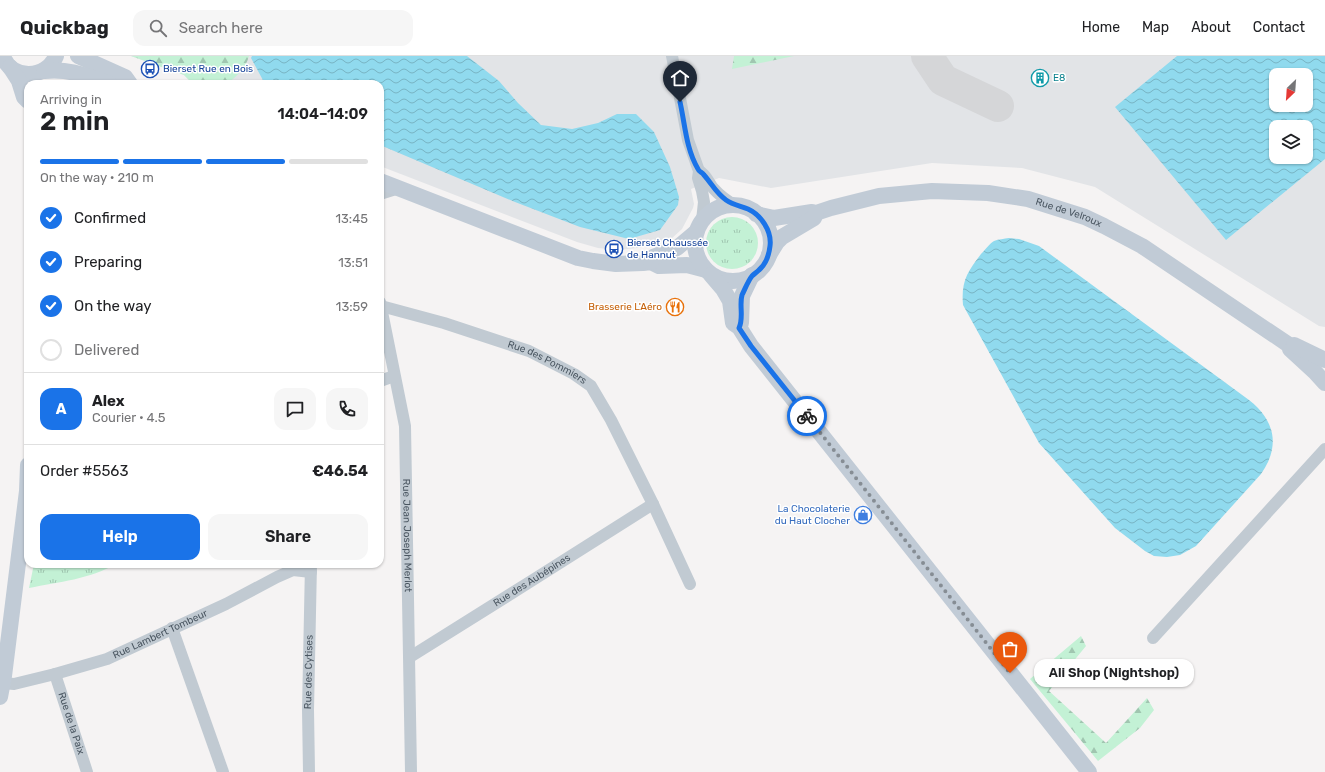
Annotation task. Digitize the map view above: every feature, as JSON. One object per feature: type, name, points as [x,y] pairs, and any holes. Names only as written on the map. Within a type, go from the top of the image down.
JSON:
[{"type":"main road","points":[[40,77],[51,65],[56,56]]},
{"type":"main road","points":[[78,56],[125,77],[127,80]]},
{"type":"main road","points":[[5,59],[18,73],[28,75],[36,74],[40,77]]},
{"type":"main road","points":[[5,59],[19,81],[24,97]]},
{"type":"main road","points":[[40,77],[59,70],[70,71],[98,80]]},
{"type":"main road","points":[[384,182],[578,258],[616,264],[651,262],[659,266],[680,264],[694,266],[721,279],[732,281],[742,280],[752,276],[765,263],[770,244],[769,233],[764,222],[756,214],[747,209],[736,206],[725,206],[715,210],[677,248],[656,255],[653,257],[651,262]]},
{"type":"main road","name":"Rue de Velroux","points":[[756,214],[774,218],[812,212],[816,213],[872,198],[932,191],[988,193],[1028,199],[1085,217],[1142,246],[1289,345],[1294,345],[1325,360]]},
{"type":"main road","name":"Rue de Velroux","points":[[768,255],[782,237],[814,218],[816,213]]},
{"type":"main road","points":[[699,227],[695,243],[696,253],[700,262],[727,295],[730,301],[733,323],[739,328],[751,346],[1089,772]]},
{"type":"main road","points":[[739,328],[741,321],[742,296],[752,276]]},
{"type":"main road","name":"Rue de Velroux","points":[[1289,345],[1290,349],[1325,383]]},
{"type":"main road","points":[[1,690],[24,514]]},
{"type":"street","points":[[672,56],[688,140],[698,171],[698,178],[704,202],[699,227]]},
{"type":"street","points":[[698,171],[704,175],[720,195],[736,206]]},
{"type":"street","points":[[384,193],[399,188]]},
{"type":"street","name":"Rue des Pommiers","points":[[384,305],[529,351],[574,374],[591,386],[611,420],[653,504],[690,584]]},
{"type":"street","name":"Rue Jean Joseph Merlot","points":[[384,325],[405,426],[411,772]]},
{"type":"street","points":[[384,380],[394,376]]},
{"type":"street","points":[[1153,638],[1325,449]]},
{"type":"street","name":"Rue des Aubépines","points":[[410,657],[653,504]]},
{"type":"street","name":"Rue Lambert Tombeur","points":[[1,690],[14,684],[107,659],[226,604],[293,570],[311,568]]},
{"type":"street","name":"Rue des Cytises","points":[[309,772],[308,710],[311,568]]},
{"type":"street","points":[[172,628],[223,772]]},
{"type":"street","name":"Rue de la Paix","points":[[55,674],[87,772]]},
{"type":"shaded area","points":[[131,56],[1325,56],[1325,327],[1319,326],[1095,187],[1022,168],[932,163],[771,188],[719,178],[691,189],[694,204],[693,208],[682,229],[671,239],[637,248],[618,250],[598,248],[577,242],[384,168],[384,80],[189,80],[184,75]]},
{"type":"green space","points":[[131,56],[249,56],[243,68],[231,80],[189,80],[184,75]]},
{"type":"green space","points":[[734,56],[794,56],[732,69]]},
{"type":"green space","points":[[732,217],[742,219],[750,225],[756,233],[758,243],[756,253],[750,261],[742,267],[732,269],[722,267],[714,261],[708,253],[706,243],[708,233],[714,225],[722,219]]},
{"type":"green space","points":[[33,568],[108,568],[85,577],[29,588]]},
{"type":"green space","points":[[1081,636],[1086,646],[1049,691],[1106,743],[1147,698],[1154,710],[1140,728],[1098,761],[1030,679]]},
{"type":"water","points":[[252,56],[467,56],[499,81],[518,103],[541,125],[572,129],[598,123],[617,114],[636,114],[654,132],[670,167],[679,197],[678,205],[660,230],[629,239],[580,227],[515,202],[384,147],[384,80],[263,80],[251,58]]},
{"type":"water","points":[[1177,56],[1325,56],[1325,159],[1226,240],[1115,107]]},
{"type":"water","points":[[1009,238],[1019,239],[1039,246],[1249,400],[1265,417],[1270,426],[1273,444],[1267,464],[1261,474],[1196,546],[1180,555],[1167,557],[1154,556],[1145,551],[1115,528],[1039,443],[963,305],[964,284],[972,266],[992,242]]},
{"type":"taxiway","points":[[927,56],[943,80],[998,106]]},
{"type":"way so far","points":[[807,416],[1010,673]]},
{"type":"place","name":"Bierset Rue en Bois","points":[[150,69]]},
{"type":"place","name":"E8","points":[[1040,78]]},
{"type":"place","name":"Bierset Chaussée de Hannut","points":[[614,249]]},
{"type":"place","name":"Brasserie L'Aéro","points":[[675,307]]},
{"type":"place","name":"La Chocolaterie du Haut Clocher","points":[[863,515]]},
{"type":"place","name":"Ali Shop (Nightshop)","points":[[1010,673]]},
{"type":"route","points":[[680,102],[691,152],[698,171],[702,172],[712,186],[727,201],[756,214],[764,222],[769,233],[770,244],[765,263],[752,276],[742,296],[741,321],[739,328],[751,346],[807,416]]}]
